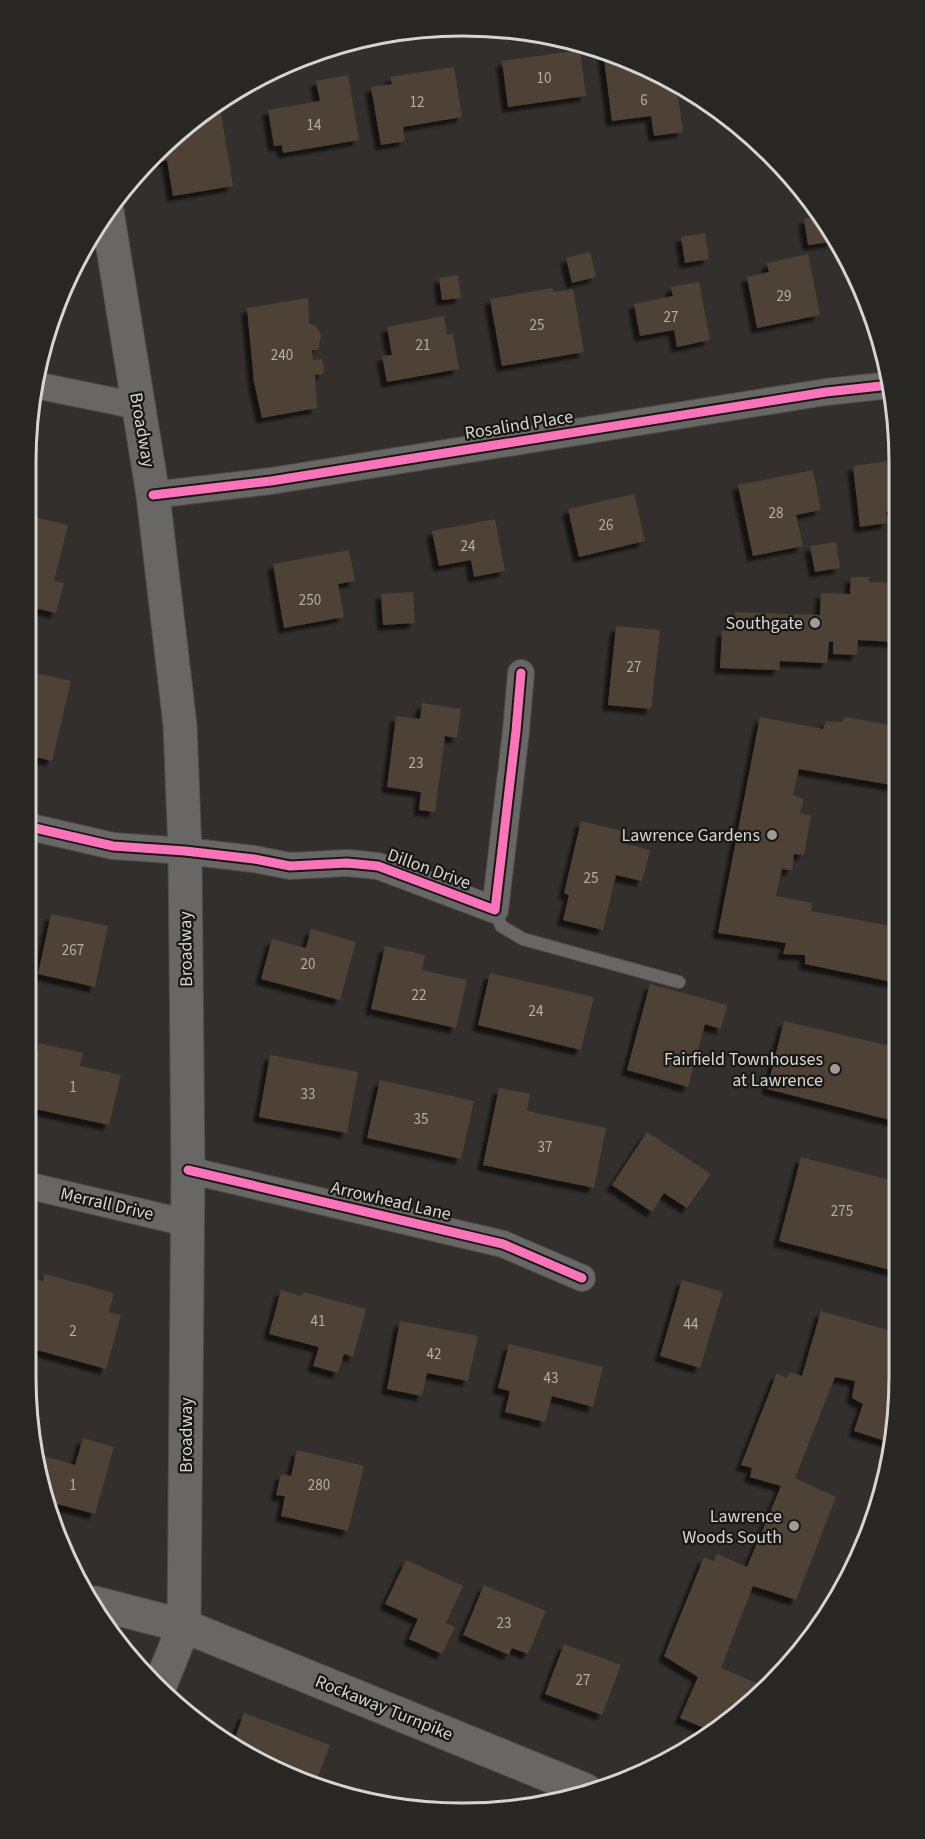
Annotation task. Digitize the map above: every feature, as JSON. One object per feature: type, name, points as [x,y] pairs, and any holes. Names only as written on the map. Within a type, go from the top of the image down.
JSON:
[{"type":"main road","name":"Broadway","points":[[109,224],[153,495],[180,725],[185,851],[188,1223],[184,1626],[162,1679]]},
{"type":"main road","name":"Rockaway Turnpike","points":[[103,1605],[184,1626],[577,1787]]},
{"type":"street","name":"Rosalind Place","points":[[153,495],[271,482],[814,394],[882,386]]},
{"type":"street","points":[[43,387],[138,406]]},
{"type":"street","name":"Dillon Drive","points":[[36,828],[113,846],[185,851],[254,859],[290,866],[347,863],[378,866],[495,910],[521,672]]},
{"type":"street","name":"Arrowhead Lane","points":[[188,1170],[503,1244],[582,1278]]},
{"type":"street","name":"Merrall Drive","points":[[36,1187],[188,1223]]},
{"type":"lane","points":[[495,910],[501,926],[523,939],[679,982]]},
{"type":"building","points":[[573,51],[580,53],[586,96],[508,107],[502,61]]},
{"type":"building","points":[[604,60],[626,68],[678,94],[683,132],[654,136],[651,116],[612,121]]},
{"type":"building","points":[[454,67],[462,117],[403,127],[405,141],[381,145],[371,87],[392,84],[390,77]]},
{"type":"building","points":[[348,75],[359,140],[283,153],[282,145],[274,146],[268,110],[320,101],[316,81]]},
{"type":"building","points":[[221,112],[233,186],[173,196],[167,160],[160,162],[181,142]]},
{"type":"building","points":[[811,218],[828,243],[808,245],[804,219]]},
{"type":"building","points":[[705,233],[709,259],[685,263],[681,237]]},
{"type":"building","points":[[590,252],[596,277],[572,283],[566,258]]},
{"type":"building","points":[[808,254],[820,315],[757,328],[747,277],[769,272],[767,263]]},
{"type":"building","points":[[458,275],[461,298],[442,300],[439,278]]},
{"type":"building","points":[[699,282],[710,340],[677,347],[674,330],[640,336],[634,304],[673,296],[671,287]]},
{"type":"building","points":[[552,288],[554,292],[573,289],[584,352],[502,366],[490,299]]},
{"type":"building","points":[[308,298],[309,323],[317,327],[321,336],[318,350],[312,350],[313,360],[321,359],[324,364],[323,374],[315,375],[317,408],[262,418],[254,382],[247,308]]},
{"type":"building","points":[[444,316],[447,335],[453,334],[459,369],[387,382],[382,356],[392,355],[387,327]]},
{"type":"building","points":[[889,461],[887,523],[860,527],[853,466]]},
{"type":"building","points":[[813,470],[821,510],[796,515],[803,546],[753,556],[738,485]]},
{"type":"building","points":[[634,494],[645,541],[579,557],[568,509]]},
{"type":"building","points":[[36,517],[68,525],[54,581],[64,583],[56,613],[36,608]]},
{"type":"building","points":[[495,519],[505,571],[474,577],[471,560],[439,566],[432,531]]},
{"type":"building","points":[[836,542],[840,568],[815,572],[810,546]]},
{"type":"building","points":[[349,550],[355,581],[338,584],[344,617],[284,628],[273,564]]},
{"type":"building","name":"Southgate","points":[[851,577],[869,577],[869,582],[889,583],[889,642],[858,640],[857,655],[833,654],[833,642],[829,641],[827,663],[780,661],[779,670],[720,668],[722,631],[734,631],[735,612],[820,615],[821,593],[850,594]]},
{"type":"building","points":[[413,592],[415,623],[383,625],[381,594]]},
{"type":"building","points":[[616,626],[660,630],[651,709],[608,705]]},
{"type":"building","points":[[36,673],[71,681],[52,761],[36,757]]},
{"type":"building","points":[[422,703],[461,709],[457,738],[445,736],[435,812],[419,810],[421,792],[387,787],[396,716],[420,719]]},
{"type":"building","name":"Lawrence Gardens","points":[[760,717],[823,729],[826,721],[842,722],[845,717],[889,725],[889,785],[799,769],[793,795],[804,799],[800,813],[811,816],[804,855],[794,854],[792,870],[782,869],[776,896],[812,903],[811,911],[889,926],[889,981],[805,964],[805,955],[783,954],[786,943],[718,933]]},
{"type":"building","points":[[581,821],[621,831],[619,842],[650,850],[642,881],[616,875],[603,930],[563,920],[569,895],[564,893]]},
{"type":"building","points":[[51,914],[108,926],[95,987],[38,974]]},
{"type":"building","points":[[311,929],[356,942],[340,1000],[261,979],[272,939],[306,948]]},
{"type":"building","points":[[385,946],[425,955],[422,970],[467,980],[456,1028],[371,1009]]},
{"type":"building","points":[[490,973],[594,997],[581,1050],[478,1025]]},
{"type":"building","points":[[650,984],[727,1005],[721,1029],[705,1024],[688,1087],[627,1070]]},
{"type":"building","name":"Fairfield Townhouses at Lawrence","points":[[784,1021],[889,1046],[889,1120],[767,1089]]},
{"type":"building","points":[[39,1043],[83,1053],[80,1066],[121,1075],[109,1125],[36,1109],[36,1056]]},
{"type":"building","points":[[270,1055],[358,1072],[347,1133],[259,1117]]},
{"type":"building","points":[[380,1080],[474,1101],[461,1159],[367,1138]]},
{"type":"building","points":[[499,1088],[530,1094],[527,1111],[606,1128],[594,1188],[483,1165]]},
{"type":"building","points":[[647,1132],[711,1174],[687,1208],[664,1193],[652,1212],[612,1185]]},
{"type":"building","points":[[801,1157],[889,1180],[889,1270],[779,1241]]},
{"type":"building","points":[[45,1274],[114,1293],[109,1312],[121,1315],[106,1369],[36,1350],[36,1279],[43,1281]]},
{"type":"building","points":[[682,1280],[723,1292],[700,1368],[660,1356]]},
{"type":"building","points":[[281,1290],[301,1296],[304,1292],[366,1309],[353,1357],[344,1354],[338,1373],[313,1366],[319,1347],[269,1334]]},
{"type":"building","name":"Lawrence Woods South","points":[[821,1311],[889,1330],[888,1404],[884,1440],[854,1431],[863,1404],[852,1398],[855,1381],[835,1377],[795,1478],[836,1497],[796,1600],[753,1586],[721,1668],[758,1684],[704,1728],[680,1718],[698,1677],[664,1656],[704,1557],[714,1561],[717,1554],[747,1567],[781,1486],[750,1477],[752,1468],[741,1465],[777,1373],[786,1378],[791,1372],[802,1376]]},
{"type":"building","points":[[400,1321],[478,1336],[468,1381],[427,1373],[422,1396],[387,1389]]},
{"type":"building","points":[[509,1344],[603,1367],[593,1407],[552,1396],[545,1422],[505,1412],[510,1391],[498,1388]]},
{"type":"building","points":[[83,1438],[114,1447],[95,1514],[56,1504],[44,1456],[75,1465]]},
{"type":"building","points":[[297,1450],[364,1466],[348,1531],[281,1516],[285,1496],[276,1495],[281,1474],[291,1476]]},
{"type":"building","points":[[406,1560],[463,1586],[446,1623],[455,1627],[442,1654],[409,1639],[418,1619],[385,1604]]},
{"type":"building","points":[[484,1585],[546,1611],[528,1654],[512,1648],[509,1655],[463,1635]]},
{"type":"building","points":[[564,1644],[621,1665],[602,1715],[545,1694]]},
{"type":"building","points":[[244,1713],[330,1745],[318,1777],[274,1759],[235,1737]]},
{"type":"cycle path","points":[[153,495],[271,481],[826,392],[882,386]]},
{"type":"cycle path","points":[[36,828],[113,846],[185,851],[254,859],[290,866],[347,863],[378,866],[495,910],[521,673]]},
{"type":"cycle path","points":[[188,1170],[503,1244],[582,1278]]},
{"type":"place","name":"Southgate","points":[[815,623]]},
{"type":"place","name":"Lawrence Gardens","points":[[772,835]]},
{"type":"place","name":"Fairfield Townhouses at Lawrence","points":[[835,1069]]},
{"type":"place","name":"Lawrence Woods South","points":[[794,1526]]}]
